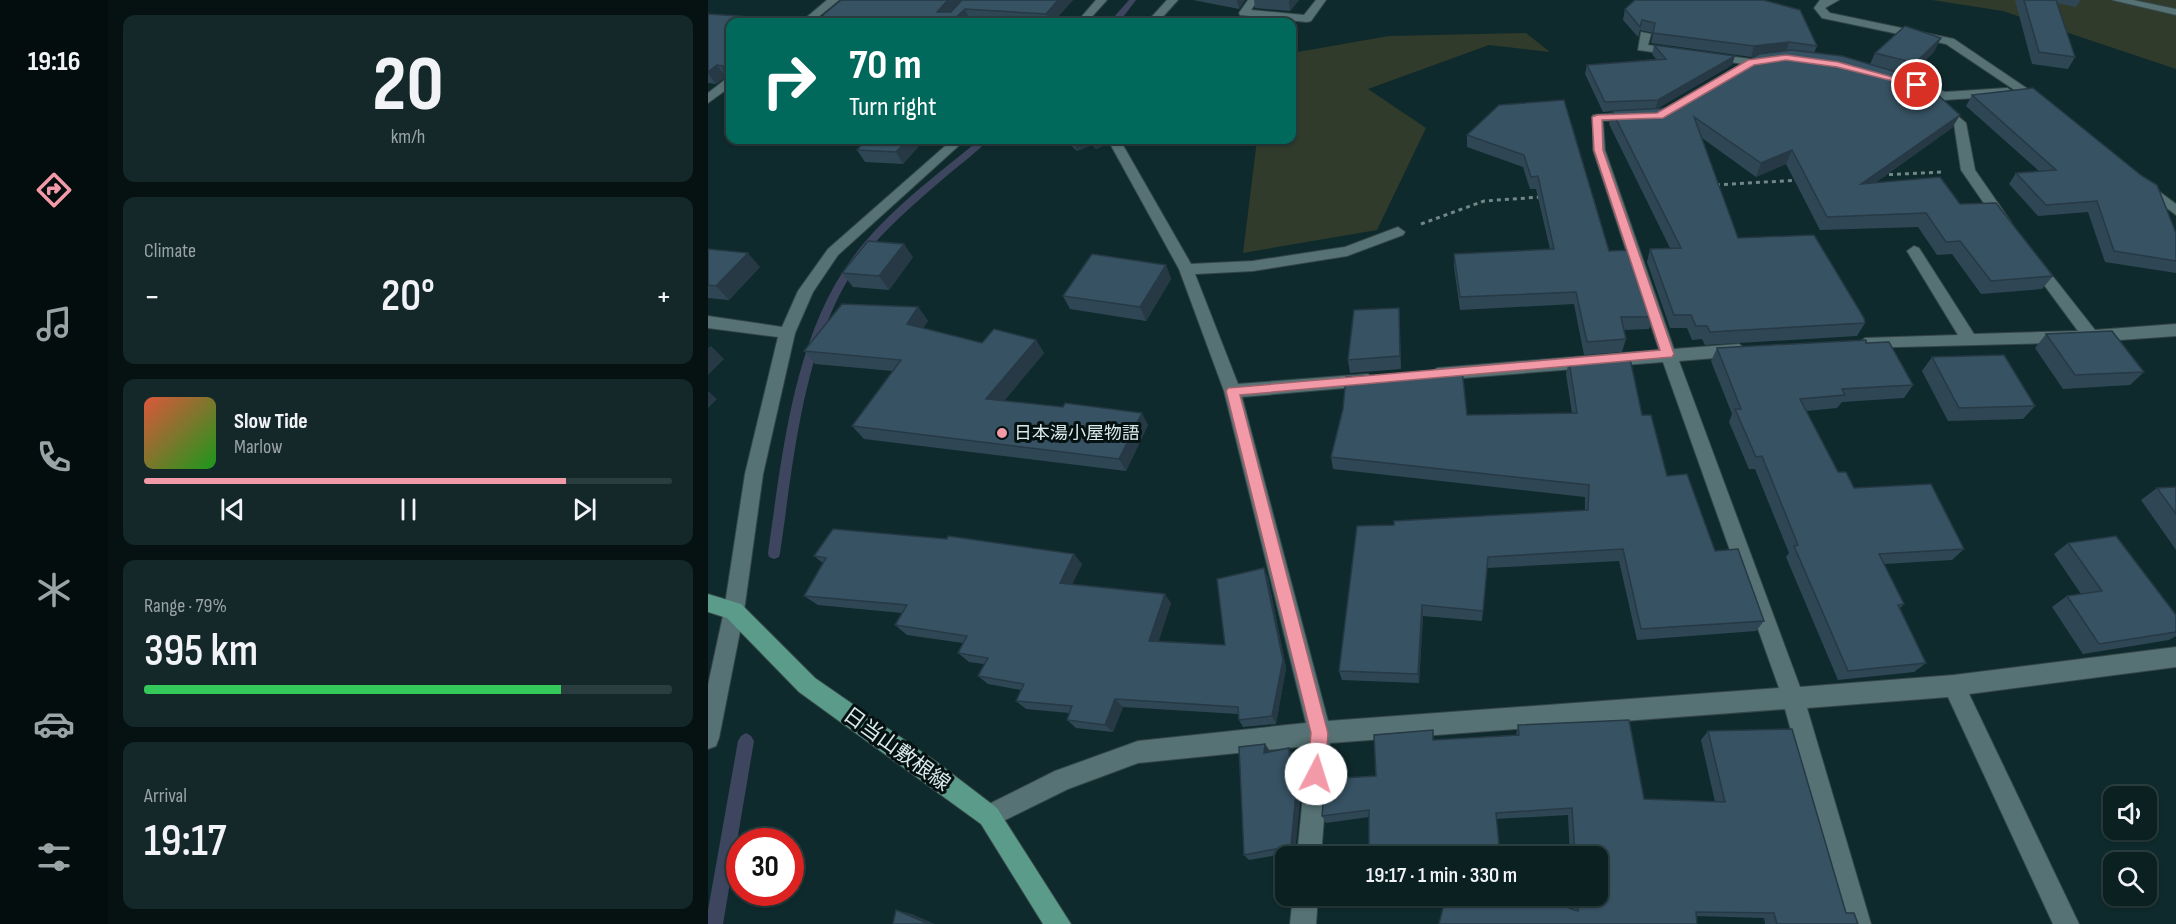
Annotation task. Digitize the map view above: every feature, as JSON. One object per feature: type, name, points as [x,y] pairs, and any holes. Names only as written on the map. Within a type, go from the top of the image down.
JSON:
[{"type":"main road","name":"日当山敷根線","points":[[708,603],[734,611],[807,685],[930,771],[989,816],[1058,924]]},
{"type":"street","points":[[811,18],[834,0]]},
{"type":"street","points":[[1086,18],[1102,0]]},
{"type":"street","points":[[1156,18],[1173,0]]},
{"type":"street","points":[[1253,0],[1244,13],[1307,19],[1321,0]]},
{"type":"street","points":[[1834,0],[1824,2],[1819,8],[1826,16],[1950,41],[2028,91],[2056,113]]},
{"type":"street","points":[[2117,0],[2176,12]]},
{"type":"street","points":[[1091,13],[1095,18]]},
{"type":"street","points":[[1645,34],[1642,48],[1757,62],[1732,75]]},
{"type":"street","points":[[1894,79],[1944,96],[2028,91]]},
{"type":"street","points":[[708,99],[726,85]]},
{"type":"street","points":[[1917,85],[1960,123],[1968,170],[2015,237]]},
{"type":"street","points":[[1649,116],[1597,117],[1599,150],[1668,354],[1793,697],[1858,924]]},
{"type":"street","points":[[708,738],[734,611],[754,474],[788,333],[806,291],[833,252],[954,144]]},
{"type":"street","points":[[1116,144],[1186,269],[1232,391],[1320,733],[1310,846]]},
{"type":"street","points":[[2139,181],[2176,211]]},
{"type":"street","points":[[1186,269],[1253,266],[1347,251],[1398,232]]},
{"type":"street","points":[[1914,250],[1969,340]]},
{"type":"street","points":[[2029,255],[2091,336]]},
{"type":"street","points":[[708,322],[788,333]]},
{"type":"street","points":[[1851,344],[2091,336],[2176,330]]},
{"type":"street","points":[[1421,375],[1758,348]]},
{"type":"street","points":[[1232,391],[1385,378]]},
{"type":"street","points":[[989,816],[1063,779],[1138,752],[1320,733],[1953,686],[2176,657]]},
{"type":"street","points":[[1953,686],[2066,924]]},
{"type":"street","points":[[1303,924],[1305,906]]},
{"type":"path","points":[[1873,176],[1968,170]]},
{"type":"path","points":[[1708,186],[1803,180]]},
{"type":"path","points":[[1398,232],[1485,201],[1543,197]]},
{"type":"green space","points":[[1932,0],[2176,0],[2176,69],[2003,11]]},
{"type":"green space","points":[[1526,33],[1550,52],[1489,45],[1368,89],[1426,128],[1377,230],[1243,253],[1257,144],[1296,144],[1296,52],[1389,36]]},
{"type":"building","points":[[841,0],[948,0],[937,12],[951,12],[962,0],[1058,0],[1046,14],[965,9],[955,18],[824,18],[823,15]]},
{"type":"building","points":[[1635,0],[1763,0],[1800,10],[1817,46],[1789,42],[1754,46],[1653,33],[1655,23],[1642,20],[1640,27],[1625,9]]},
{"type":"building","points":[[2024,0],[2056,0],[2075,57],[2039,52]]},
{"type":"building","points":[[708,14],[766,18],[726,18],[726,73],[723,66],[717,65],[708,72]]},
{"type":"building","points":[[1905,26],[1941,38],[1915,63],[1875,53]]},
{"type":"building","points":[[1654,45],[1735,56],[1658,100],[1605,102],[1587,65],[1666,59]]},
{"type":"building","points":[[1791,50],[1842,56],[1927,81],[1928,86],[1960,115],[1861,184],[1940,177],[1960,204],[1996,203],[2053,276],[1991,281],[1960,241],[1946,242],[1926,213],[1827,217],[1792,150],[1761,163],[1694,117],[1738,238],[1814,235],[1865,323],[1710,332],[1707,326],[1696,326],[1691,315],[1674,315],[1650,249],[1681,248],[1612,111],[1667,108],[1759,54]]},
{"type":"building","points":[[2033,88],[2142,176],[2157,185],[2176,233],[2176,261],[2114,251],[2097,201],[2046,205],[2016,173],[2056,170],[1972,95]]},
{"type":"building","points":[[1564,100],[1609,251],[1631,250],[1653,317],[1621,317],[1626,339],[1587,342],[1576,292],[1460,297],[1454,254],[1554,249],[1538,176],[1531,177],[1524,155],[1467,135],[1499,105]]},
{"type":"building","points":[[862,144],[903,144],[896,152],[857,150]]},
{"type":"building","points":[[868,241],[904,244],[879,276],[842,273]]},
{"type":"building","points":[[708,249],[748,253],[716,286],[708,285]]},
{"type":"building","points":[[1092,254],[1166,265],[1140,307],[1063,296]]},
{"type":"building","points":[[842,304],[918,307],[907,324],[982,343],[994,329],[1036,340],[986,399],[1063,407],[1065,403],[1142,413],[1119,459],[852,426],[901,360],[804,351]]},
{"type":"building","points":[[1399,308],[1400,356],[1348,360],[1354,310]]},
{"type":"building","points":[[2112,331],[2144,372],[2075,375],[2046,334]]},
{"type":"building","points":[[1866,340],[1866,343],[1889,342],[1913,385],[1842,389],[1845,395],[1800,399],[1838,472],[1846,472],[1854,488],[1931,484],[1964,549],[1879,554],[1904,604],[1898,605],[1926,663],[1848,671],[1794,546],[1798,545],[1762,456],[1756,457],[1735,409],[1741,409],[1717,348]]},
{"type":"building","points":[[1629,354],[1642,415],[1651,415],[1667,476],[1687,474],[1715,551],[1738,549],[1764,621],[1641,629],[1623,549],[1488,557],[1483,611],[1422,605],[1418,674],[1339,671],[1357,526],[1394,525],[1394,521],[1588,510],[1589,485],[1331,457],[1343,409],[1346,377],[1462,370],[1467,415],[1577,413],[1569,361],[1591,361],[1591,357]]},
{"type":"building","points":[[2004,355],[2035,406],[1959,408],[1932,357]]},
{"type":"building","points":[[2176,487],[2176,514],[2157,488]]},
{"type":"building","points":[[833,529],[947,539],[948,536],[1074,554],[1060,583],[1165,594],[1149,641],[1225,645],[1217,579],[1264,568],[1283,660],[1272,716],[1239,720],[1238,707],[1115,699],[1105,725],[1067,720],[1072,706],[1016,701],[1024,684],[978,676],[988,658],[958,653],[967,636],[895,625],[907,605],[804,596],[826,558],[814,556]]},
{"type":"building","points":[[2116,536],[2176,615],[2176,632],[2099,644],[2067,596],[2102,591],[2068,543]]},
{"type":"building","points":[[1629,720],[1644,799],[1725,802],[1708,731],[1792,729],[1846,913],[1854,913],[1858,924],[1777,924],[1774,913],[1696,912],[1697,924],[1439,924],[1444,906],[1563,906],[1578,911],[1578,906],[1608,906],[1608,846],[1574,846],[1572,808],[1496,813],[1499,846],[1369,846],[1369,810],[1322,816],[1325,779],[1376,776],[1374,735],[1433,730],[1433,740],[1519,735],[1518,725]]},
{"type":"building","points":[[1265,744],[1264,753],[1289,748],[1291,782],[1297,782],[1291,846],[1275,846],[1275,849],[1244,855],[1239,747]]},
{"type":"building","points":[[896,910],[929,924],[893,924]]},
{"type":"waterway","points":[[1118,18],[1133,0]]},
{"type":"waterway","points":[[774,553],[792,441],[809,362],[837,291],[855,261],[882,230],[979,144]]},
{"type":"waterway","points":[[714,924],[746,741]]},
{"type":"place","name":"日本湯小屋物語","points":[[1002,433]]},
{"type":"route","points":[[1316,774],[1320,733],[1232,391],[1668,354],[1599,150],[1597,117],[1659,116],[1712,87],[1751,62],[1786,58],[1838,64],[1917,85]]}]
